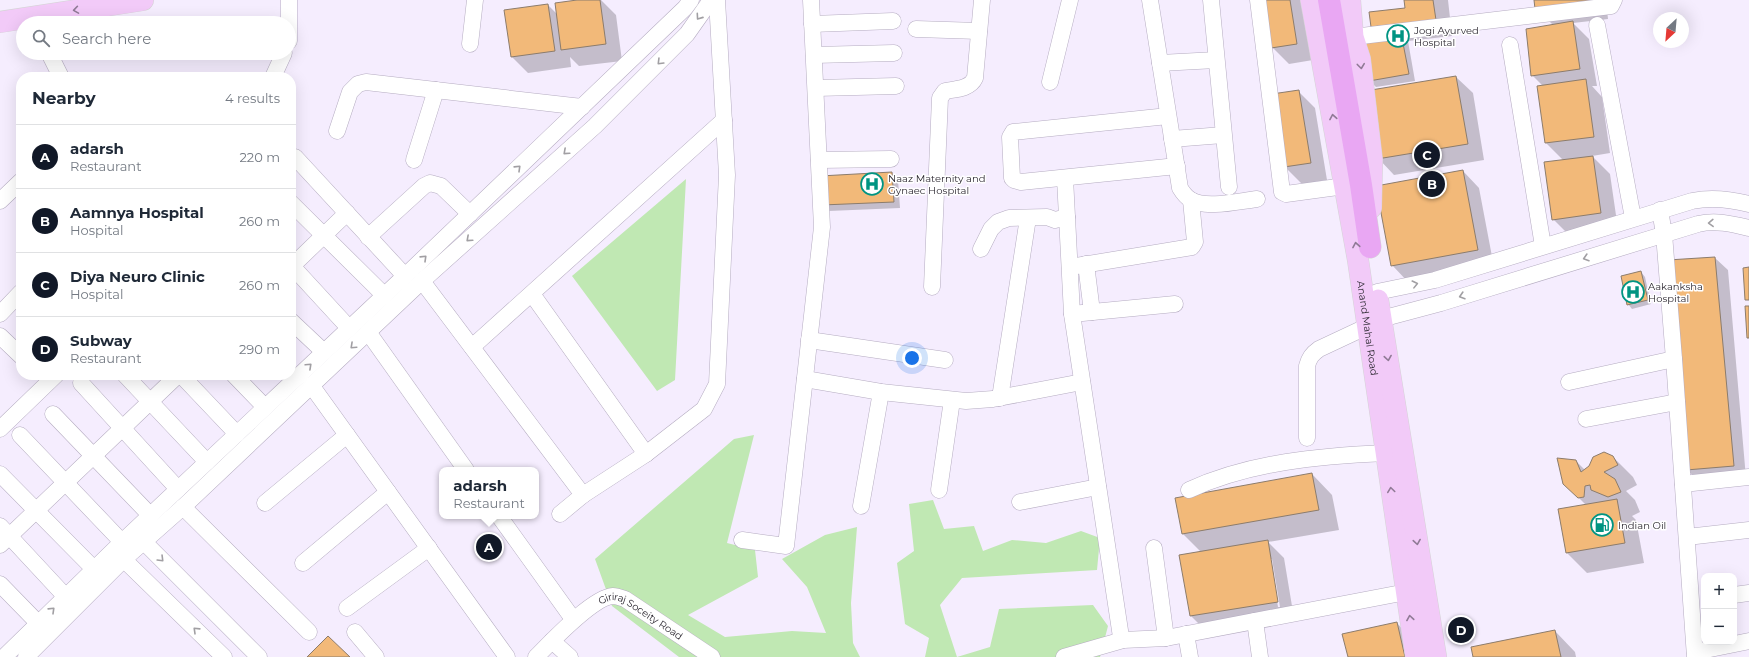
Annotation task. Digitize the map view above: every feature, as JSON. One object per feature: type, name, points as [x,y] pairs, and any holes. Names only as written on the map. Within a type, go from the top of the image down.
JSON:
[{"type":"highway","points":[[1328,0],[1353,185],[1370,247]]},
{"type":"main road","points":[[0,7],[48,0]]},
{"type":"main road","points":[[55,16],[143,0]]},
{"type":"main road","name":"Anand Mahal Road","points":[[1311,0],[1353,185],[1358,260],[1376,312],[1415,590],[1416,657]]},
{"type":"main road","points":[[1350,0],[1353,37],[1360,59],[1372,160],[1370,247],[1376,312]]},
{"type":"main road","points":[[0,22],[16,21]]},
{"type":"main road","name":"Anand Mahal Road","points":[[1376,312],[1386,453],[1415,590],[1436,657]]},
{"type":"street","points":[[290,0],[290,16]]},
{"type":"street","points":[[470,44],[475,0]]},
{"type":"street","points":[[296,373],[324,352],[405,276],[685,8],[691,0]]},
{"type":"street","points":[[4,651],[38,623],[94,569],[183,507],[422,281],[595,126],[682,39],[711,0]]},
{"type":"street","points":[[560,514],[583,495],[646,454],[704,409],[717,384],[727,175],[717,0]]},
{"type":"street","points":[[742,540],[786,546],[822,227],[811,0]]},
{"type":"street","points":[[932,287],[940,98],[945,90],[969,86],[975,78],[982,0]]},
{"type":"street","points":[[1050,82],[1070,0]]},
{"type":"street","points":[[1150,0],[1180,188],[1191,200],[1200,203],[1211,204],[1257,199]]},
{"type":"street","points":[[1211,0],[1229,187]]},
{"type":"street","points":[[1258,0],[1282,192],[1286,194],[1353,185]]},
{"type":"street","points":[[1353,37],[1610,6],[1614,0]]},
{"type":"street","points":[[812,24],[893,21]]},
{"type":"street","points":[[1597,25],[1633,218]]},
{"type":"street","points":[[916,28],[979,31]]},
{"type":"street","points":[[1510,45],[1542,246]]},
{"type":"street","points":[[814,55],[894,53]]},
{"type":"street","points":[[52,60],[58,72]]},
{"type":"street","points":[[275,72],[281,60]]},
{"type":"street","points":[[1160,63],[1216,60]]},
{"type":"street","points":[[337,131],[350,92],[358,84],[366,82],[582,107]]},
{"type":"street","points":[[816,88],[896,86]]},
{"type":"street","points":[[414,160],[436,90]]},
{"type":"street","points":[[1168,116],[1011,133],[1012,178],[1021,182],[1177,166]]},
{"type":"street","points":[[472,347],[724,120]]},
{"type":"street","points":[[1172,139],[1223,135]]},
{"type":"street","points":[[296,158],[405,276]]},
{"type":"street","points":[[819,160],[892,159]]},
{"type":"street","points":[[1065,178],[1072,314],[1121,637],[1123,640]]},
{"type":"street","points":[[368,237],[424,186],[430,183],[441,186],[470,214]]},
{"type":"street","points":[[0,201],[16,186]]},
{"type":"street","points":[[1307,438],[1307,366],[1313,354],[1376,312],[1435,280],[1633,218],[1709,197],[1734,200],[1749,204]]},
{"type":"street","points":[[1070,267],[1192,247],[1195,242],[1191,200]]},
{"type":"street","points":[[296,208],[384,295]]},
{"type":"street","points":[[1660,210],[1664,234],[1687,537],[1698,600],[1695,654],[1749,641]]},
{"type":"street","points":[[296,261],[347,213]]},
{"type":"street","points":[[982,248],[991,229],[998,222],[1009,218],[1047,217],[1055,220],[1067,218]]},
{"type":"street","points":[[1000,398],[1028,218]]},
{"type":"street","points":[[1376,312],[1441,303],[1710,221],[1749,228]]},
{"type":"street","points":[[1086,264],[1092,312]]},
{"type":"street","points":[[296,271],[349,328]]},
{"type":"street","points":[[422,281],[583,495]]},
{"type":"street","points":[[532,294],[646,454]]},
{"type":"street","points":[[0,314],[16,297]]},
{"type":"street","points":[[1072,314],[1175,304]]},
{"type":"street","points":[[296,325],[324,352]]},
{"type":"street","points":[[368,332],[464,467]]},
{"type":"street","points":[[0,336],[16,351]]},
{"type":"street","points":[[809,340],[945,360]]},
{"type":"street","points":[[1569,382],[1674,359]]},
{"type":"street","points":[[804,379],[882,392],[966,401],[1000,398],[1082,382]]},
{"type":"street","points":[[0,429],[46,380]]},
{"type":"street","points":[[131,380],[207,462]]},
{"type":"street","points":[[66,597],[3,536],[36,510],[173,380]]},
{"type":"street","points":[[186,380],[236,434]]},
{"type":"street","points":[[239,380],[265,407]]},
{"type":"street","points":[[26,657],[127,545],[150,515],[265,407],[287,380]]},
{"type":"street","points":[[82,383],[178,489]]},
{"type":"street","points":[[311,385],[507,657]]},
{"type":"street","points":[[861,506],[882,392]]},
{"type":"street","points":[[939,490],[952,400]]},
{"type":"street","points":[[1586,419],[1677,402]]},
{"type":"street","points":[[53,414],[150,515]]},
{"type":"street","points":[[20,435],[65,483],[127,545],[224,657]]},
{"type":"street","points":[[265,503],[347,435]]},
{"type":"street","points":[[1189,490],[1231,474],[1296,460],[1386,453]]},
{"type":"street","points":[[0,474],[94,569]]},
{"type":"street","points":[[1683,484],[1749,477]]},
{"type":"street","points":[[1020,502],[1098,487]]},
{"type":"street","points":[[303,563],[388,492]]},
{"type":"street","points":[[183,507],[309,632]]},
{"type":"street","points":[[501,519],[573,619]]},
{"type":"street","points":[[1687,537],[1749,530]]},
{"type":"street","points":[[127,545],[258,657]]},
{"type":"street","points":[[347,608],[429,548]]},
{"type":"street","points":[[1154,548],[1166,638]]},
{"type":"street","points":[[0,584],[38,623]]},
{"type":"street","points":[[1064,657],[1123,640],[1166,638],[1415,590]]},
{"type":"street","points":[[1737,595],[1749,593]]},
{"type":"street","name":"Giriraj Soceity Road","points":[[536,657],[573,619],[601,600],[613,596],[625,599],[710,656]]},
{"type":"street","points":[[1255,621],[1260,657]]},
{"type":"street","points":[[355,632],[376,657]]},
{"type":"street","points":[[1186,634],[1190,657]]},
{"type":"street","points":[[552,641],[570,657]]},
{"type":"green space","points":[[686,179],[675,380],[657,391],[572,276]]},
{"type":"green space","points":[[754,435],[727,543],[755,550],[758,577],[688,615],[725,637],[792,631],[826,633],[807,587],[782,559],[825,535],[857,527],[851,603],[853,643],[860,657],[679,657],[612,606],[595,559],[734,439]]},
{"type":"green space","points":[[933,500],[944,529],[974,526],[983,551],[1012,540],[1046,543],[1081,531],[1100,538],[1097,570],[962,578],[940,605],[957,657],[925,657],[929,638],[905,624],[897,563],[914,551],[909,504]]},
{"type":"green space","points":[[1093,605],[1108,626],[1100,657],[957,657],[990,647],[999,609]]},
{"type":"building","points":[[577,0],[600,0],[606,44],[561,50],[555,3]]},
{"type":"building","points":[[1263,0],[1290,0],[1297,44],[1271,48]]},
{"type":"building","points":[[1404,0],[1433,0],[1436,20],[1371,27],[1369,12],[1405,8]]},
{"type":"building","points":[[1534,0],[1591,0],[1592,3],[1535,9]]},
{"type":"building","points":[[548,4],[555,51],[511,57],[504,10]]},
{"type":"building","points":[[1573,21],[1580,69],[1531,76],[1526,29]]},
{"type":"building","points":[[1401,33],[1409,74],[1369,81],[1361,40]]},
{"type":"building","points":[[1456,76],[1468,144],[1377,159],[1365,91]]},
{"type":"building","points":[[1586,79],[1594,137],[1545,143],[1537,86]]},
{"type":"building","points":[[1299,90],[1311,163],[1284,167],[1272,94]]},
{"type":"building","points":[[1593,156],[1601,213],[1552,220],[1544,162]]},
{"type":"building","points":[[1463,170],[1478,250],[1391,266],[1376,186]]},
{"type":"building","points":[[892,172],[894,202],[822,205],[820,176]]},
{"type":"building","points":[[1715,257],[1734,466],[1686,470],[1668,260]]},
{"type":"building","points":[[1749,267],[1749,300],[1745,300],[1743,268]]},
{"type":"building","points":[[1641,271],[1648,300],[1627,305],[1621,276]]},
{"type":"building","points":[[1745,306],[1749,306],[1749,338],[1747,338]]},
{"type":"building","points":[[1604,452],[1613,456],[1618,465],[1604,472],[1615,479],[1621,492],[1608,497],[1591,490],[1590,485],[1585,486],[1584,497],[1578,498],[1563,484],[1557,458],[1576,460],[1581,472],[1589,466],[1593,457]]},
{"type":"building","points":[[1312,473],[1319,510],[1182,534],[1175,498]]},
{"type":"building","points":[[1617,499],[1625,543],[1566,553],[1558,509]]},
{"type":"building","points":[[1268,540],[1278,602],[1190,616],[1179,555]]},
{"type":"building","points":[[1397,622],[1405,657],[1348,657],[1342,634]]},
{"type":"building","points":[[1555,630],[1561,657],[1473,657],[1471,647]]},
{"type":"building","points":[[328,636],[350,657],[307,657]]},
{"type":"place","name":"Jogi Ayurved Hospital","points":[[1398,36]]},
{"type":"place","name":"Diya Neuro Clinic","points":[[1427,155]]},
{"type":"place","name":"Naaz Maternity and Gynaec Hospital","points":[[872,184]]},
{"type":"place","name":"Aamnya Hospital","points":[[1432,184]]},
{"type":"place","name":"Aakanksha Hospital","points":[[1633,292]]},
{"type":"place","name":"Indian Oil","points":[[1602,525]]},
{"type":"place","name":"adarsh","points":[[489,547]]},
{"type":"place","name":"Subway","points":[[1461,630]]}]
